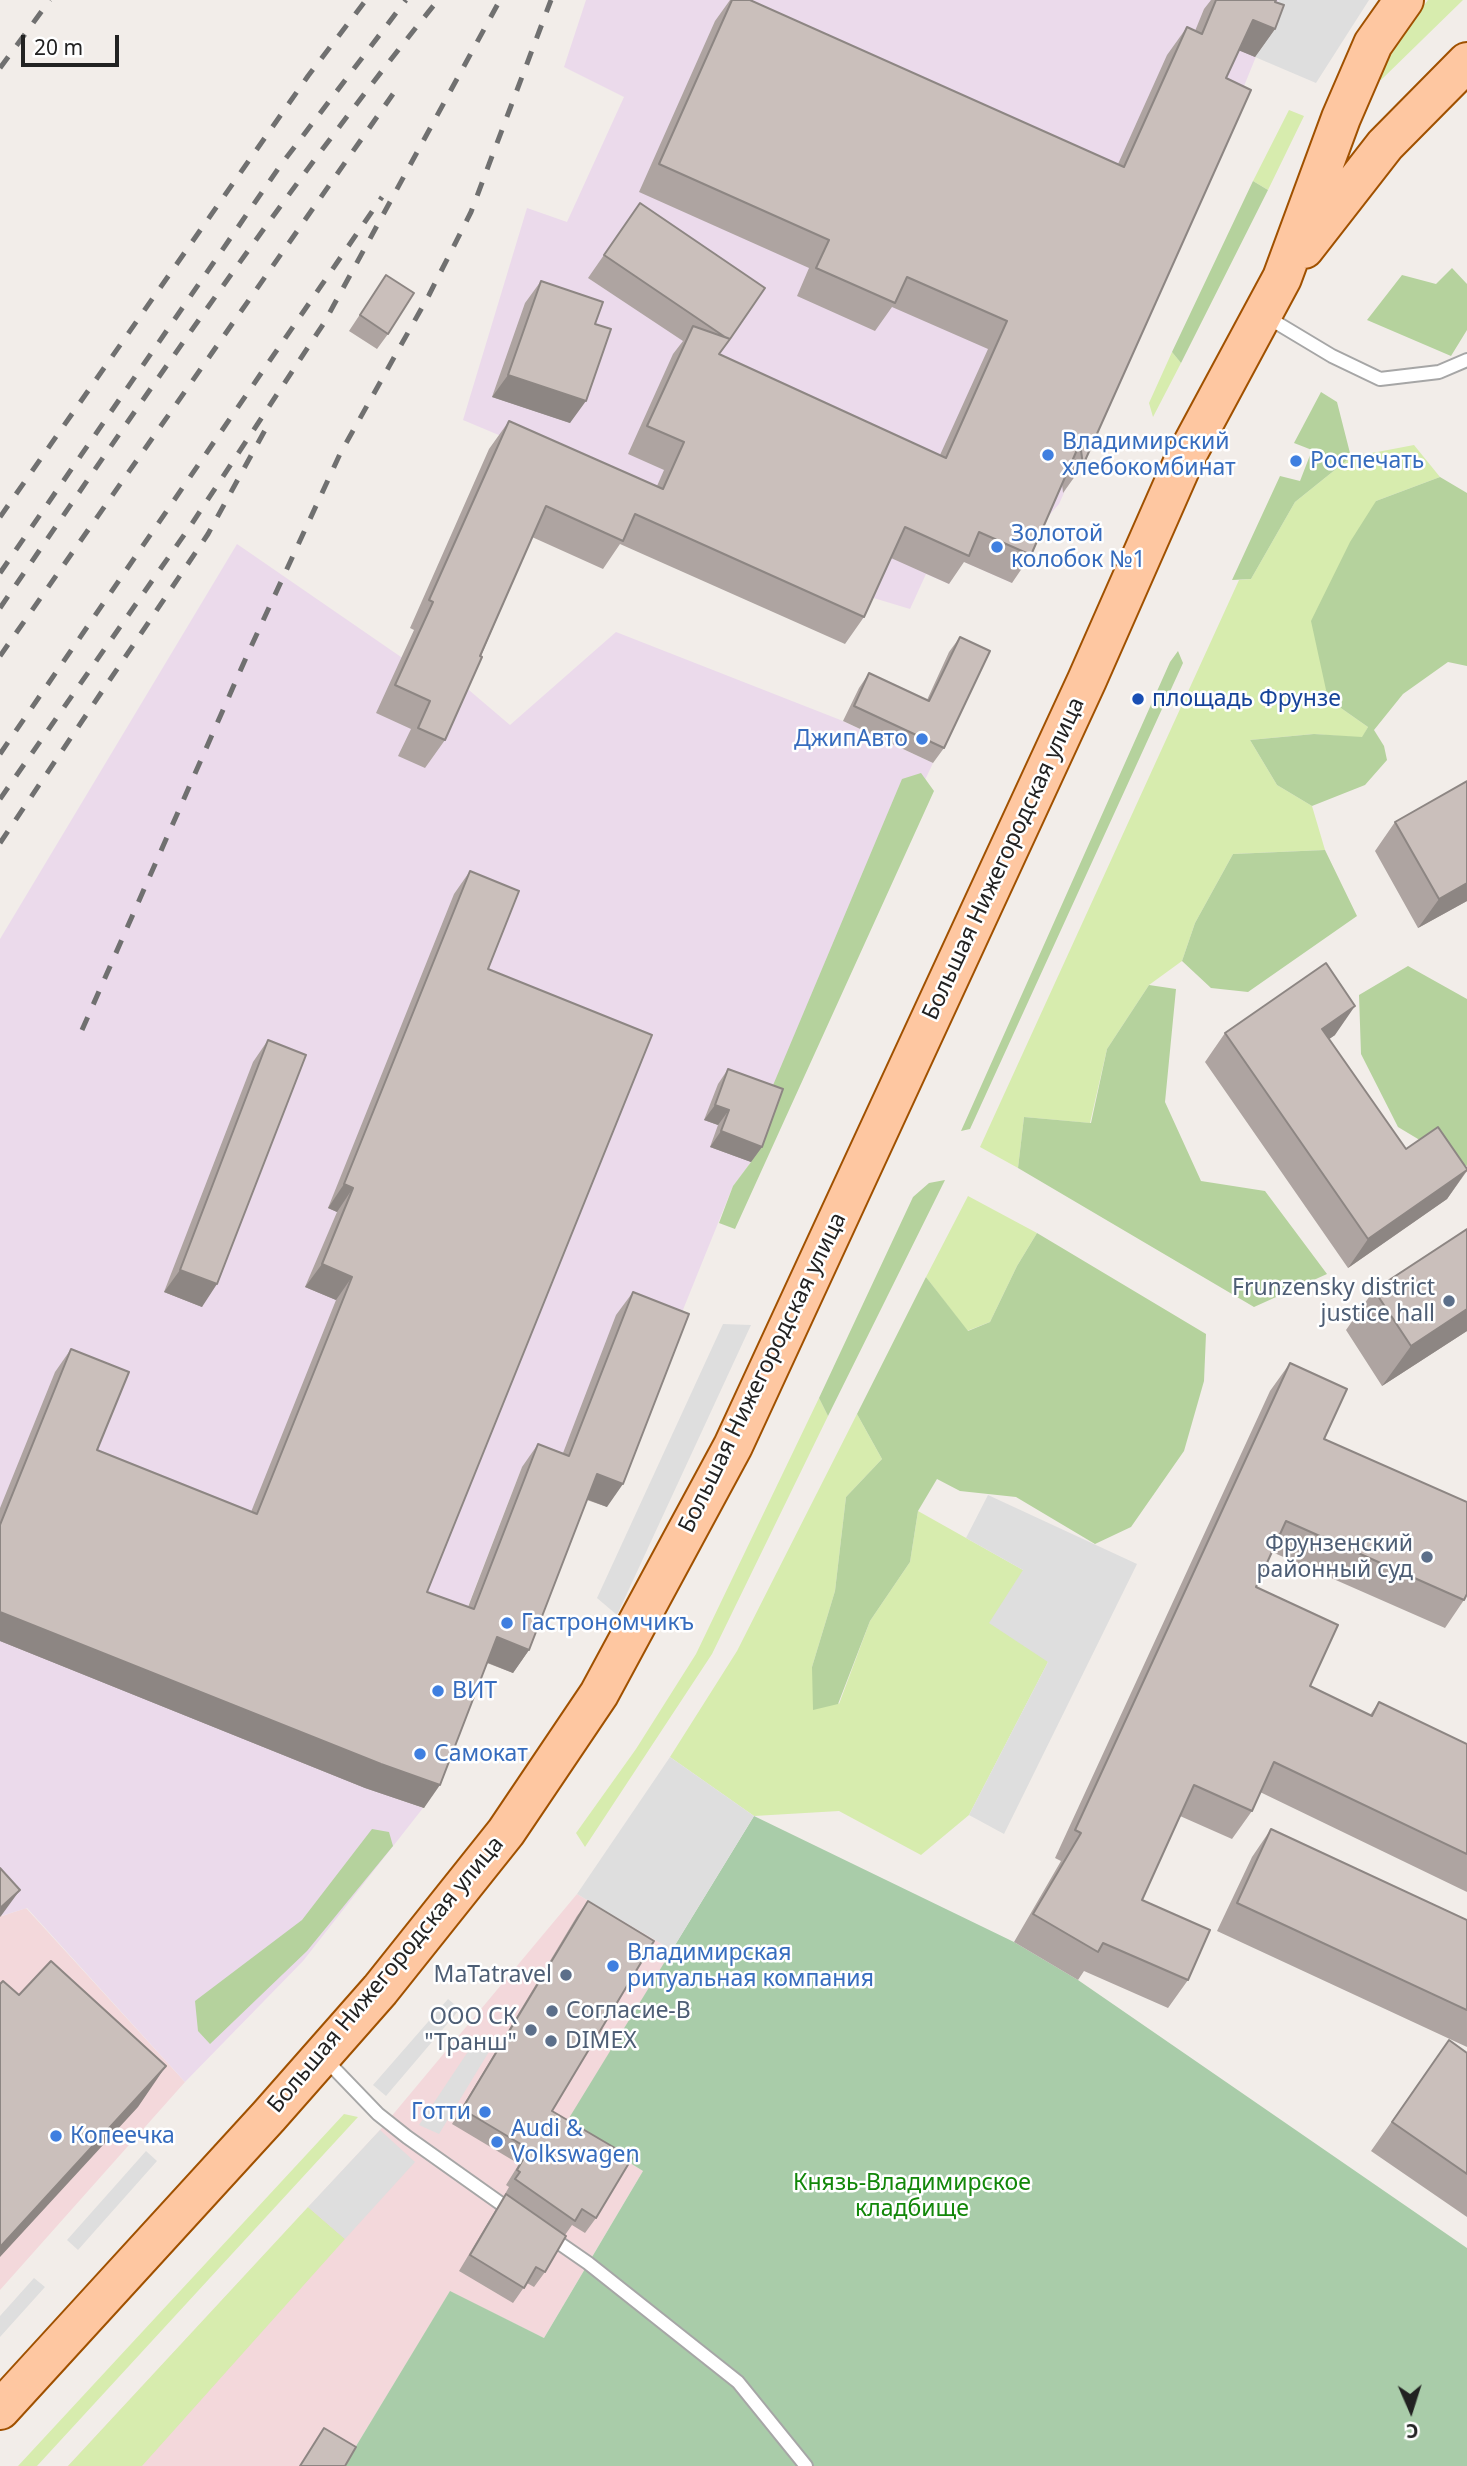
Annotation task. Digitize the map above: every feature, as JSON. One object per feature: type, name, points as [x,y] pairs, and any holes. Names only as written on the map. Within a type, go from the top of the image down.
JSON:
[{"type":"main road","name":"Большая Нижегородская улица","points":[[0,2410],[322,2056],[413,1950],[506,1832],[599,1694],[733,1446],[1087,680],[1184,460],[1282,278],[1341,118],[1373,44],[1404,0]]},
{"type":"main road","name":"Большая Нижегородская улица","points":[[1282,278],[1385,145],[1467,62]]},
{"type":"lane","points":[[1263,315],[1332,356],[1380,379],[1439,372],[1467,360]]},
{"type":"lane","points":[[322,2056],[378,2114],[407,2137],[588,2263],[738,2382],[806,2466]]},
{"type":"shaded area","points":[[586,0],[1279,0],[1231,118],[1059,504],[1033,534],[1012,583],[960,560],[949,584],[926,574],[910,609],[867,596],[651,499],[463,420],[527,208],[567,222],[624,97],[564,67]]},
{"type":"shaded area","points":[[1279,0],[1369,0],[1316,83],[1255,57]]},
{"type":"shaded area","points":[[237,544],[401,657],[463,685],[510,725],[616,632],[843,721],[933,763],[773,1104],[751,1162],[733,1186],[672,1337],[553,1479],[522,1467],[458,1632],[365,1787],[423,1808],[303,1961],[185,2082],[27,1908],[1,1916],[0,1914],[0,939]]},
{"type":"shaded area","points":[[723,1324],[751,1325],[617,1615],[597,1598]]},
{"type":"shaded area","points":[[988,1495],[1137,1564],[1004,1834],[969,1815],[1048,1662],[989,1623],[1023,1570],[966,1538]]},
{"type":"shaded area","points":[[670,1757],[754,1816],[672,1950],[577,1894]]},
{"type":"shaded area","points":[[577,1894],[672,1950],[567,2123],[643,2171],[544,2338],[450,2292],[344,2466],[68,2466],[380,2130]]},
{"type":"shaded area","points":[[26,1908],[185,2082],[0,2290],[0,1914],[2,1916]]},
{"type":"shaded area","points":[[448,1999],[460,2009],[386,2096],[373,2085]]},
{"type":"shaded area","points":[[479,2035],[493,2045],[439,2134],[419,2125]]},
{"type":"shaded area","points":[[380,2130],[415,2162],[345,2239],[308,2207]]},
{"type":"shaded area","points":[[146,2151],[157,2161],[78,2250],[67,2240]]},
{"type":"shaded area","points":[[34,2278],[45,2287],[0,2337],[0,2316]]},
{"type":"green space","points":[[1428,0],[1463,0],[1381,80],[1372,75]]},
{"type":"green space","points":[[1289,110],[1304,116],[1268,190],[1253,181]]},
{"type":"green space","points":[[1253,181],[1268,190],[1181,363],[1172,352]]},
{"type":"green space","points":[[1452,268],[1467,284],[1467,330],[1451,356],[1367,320],[1402,275],[1436,284]]},
{"type":"green space","points":[[1172,352],[1181,363],[1153,417],[1149,403]]},
{"type":"green space","points":[[1321,392],[1337,402],[1351,457],[1295,502],[1251,579],[1232,580],[1280,476],[1300,481],[1312,450],[1294,443]]},
{"type":"green space","points":[[1414,445],[1440,477],[1376,501],[1328,699],[1368,727],[1362,738],[1314,734],[1250,740],[1277,785],[1312,806],[1325,850],[1233,854],[1195,923],[1182,961],[1149,985],[1107,1049],[1090,1123],[1024,1117],[1018,1168],[980,1147],[1239,580],[1251,579],[1295,502],[1351,457]]},
{"type":"green space","points":[[1440,477],[1467,493],[1467,666],[1448,662],[1403,694],[1374,730],[1384,746],[1387,760],[1365,785],[1312,806],[1277,785],[1250,740],[1314,734],[1362,737],[1368,727],[1328,699],[1311,621],[1350,542],[1376,501]]},
{"type":"green space","points":[[1178,651],[1183,663],[970,1129],[961,1131],[1170,662]]},
{"type":"green space","points":[[921,773],[934,791],[735,1229],[719,1223],[733,1186],[751,1162],[771,1090],[902,779]]},
{"type":"green space","points":[[1325,850],[1357,916],[1248,992],[1211,988],[1182,961],[1195,923],[1233,854]]},
{"type":"green space","points":[[1408,966],[1467,999],[1467,1166],[1398,1127],[1361,1054],[1359,995]]},
{"type":"green space","points":[[1149,985],[1176,989],[1165,1102],[1201,1181],[1265,1191],[1327,1274],[1254,1307],[1018,1168],[1024,1117],[1091,1123],[1107,1049]]},
{"type":"green space","points":[[945,1180],[828,1416],[819,1398],[913,1197],[929,1183]]},
{"type":"green space","points":[[968,1196],[1037,1233],[1017,1266],[990,1322],[967,1331],[926,1277]]},
{"type":"green space","points":[[1037,1233],[1206,1334],[1204,1381],[1184,1451],[1131,1527],[1095,1544],[1016,1497],[960,1491],[937,1479],[918,1511],[910,1562],[870,1621],[838,1704],[813,1710],[812,1667],[835,1591],[846,1497],[882,1459],[857,1414],[926,1277],[968,1331],[990,1322],[1017,1266]]},
{"type":"green space","points":[[819,1398],[828,1416],[712,1654],[585,1847],[576,1833],[636,1749],[696,1654]]},
{"type":"green space","points":[[857,1414],[882,1459],[846,1497],[835,1591],[812,1667],[839,1704],[870,1621],[910,1562],[918,1511],[1023,1570],[1048,1662],[969,1815],[921,1855],[839,1811],[754,1816],[670,1757],[737,1651]]},
{"type":"green space","name":"Князь-Владимирское кладбище","points":[[754,1816],[1014,1942],[1078,1980],[1467,2248],[1467,2466],[344,2466],[450,2291],[544,2338],[643,2171],[566,2123]]},
{"type":"green space","points":[[372,1829],[389,1832],[393,1846],[307,1951],[210,2044],[198,2031],[195,2001],[302,1920]]},
{"type":"green space","points":[[344,2114],[358,2117],[37,2466],[18,2466]]},
{"type":"green space","points":[[308,2207],[345,2239],[142,2466],[68,2466]]},
{"type":"building","points":[[732,0],[750,0],[1124,167],[1187,27],[1202,34],[1216,0],[1276,0],[1275,2],[1284,5],[1275,29],[1253,20],[1226,78],[1251,90],[1083,465],[1080,443],[1031,555],[979,532],[969,556],[905,527],[864,617],[635,514],[623,541],[546,506],[445,740],[418,728],[430,701],[395,685],[433,602],[429,600],[509,421],[663,489],[684,442],[647,426],[693,326],[730,339],[719,354],[946,458],[1007,321],[907,277],[895,303],[816,268],[829,240],[659,164]]},
{"type":"building","points":[[640,203],[765,288],[730,339],[604,255]]},
{"type":"building","points":[[386,275],[414,293],[388,334],[360,315]]},
{"type":"building","points":[[541,281],[603,302],[595,324],[611,329],[586,401],[508,375]]},
{"type":"building","points":[[960,637],[990,651],[944,748],[854,706],[869,673],[929,701]]},
{"type":"building","points":[[1467,781],[1467,883],[1439,899],[1395,822]]},
{"type":"building","points":[[470,871],[519,891],[488,969],[652,1035],[427,1592],[474,1609],[538,1444],[569,1456],[633,1292],[689,1314],[623,1484],[597,1474],[529,1650],[497,1637],[440,1785],[0,1612],[0,1525],[71,1349],[129,1372],[97,1450],[257,1514],[352,1277],[322,1264],[353,1188],[344,1184]]},
{"type":"building","points":[[1326,963],[1355,1006],[1322,1029],[1406,1149],[1438,1127],[1467,1169],[1368,1239],[1225,1033]]},
{"type":"building","points":[[268,1040],[306,1055],[217,1284],[180,1270]]},
{"type":"building","points":[[728,1069],[783,1089],[762,1147],[721,1131],[729,1110],[715,1105]]},
{"type":"building","points":[[1467,1229],[1467,1309],[1411,1346],[1374,1290]]},
{"type":"building","points":[[1290,1363],[1347,1389],[1324,1439],[1467,1502],[1467,1594],[1464,1600],[1286,1521],[1256,1587],[1338,1625],[1310,1686],[1372,1716],[1379,1702],[1467,1744],[1467,1854],[1274,1762],[1252,1811],[1194,1785],[1142,1900],[1210,1930],[1188,1980],[1103,1943],[1098,1952],[1033,1914],[1081,1833],[1075,1830]]},
{"type":"building","points":[[1271,1829],[1467,1920],[1467,2010],[1237,1903]]},
{"type":"building","points":[[0,1868],[20,1890],[0,1908]]},
{"type":"building","points":[[588,1901],[654,1941],[552,2111],[632,2158],[596,2218],[582,2209],[575,2221],[515,2179],[529,2149],[462,2109]]},
{"type":"building","name":"Копеечка","points":[[51,1961],[166,2066],[0,2247],[0,1984],[3,1981],[19,1995]]},
{"type":"building","points":[[1449,2040],[1467,2053],[1467,2174],[1392,2122]]},
{"type":"building","points":[[506,2194],[566,2236],[545,2272],[536,2267],[524,2288],[470,2255]]},
{"type":"building","points":[[324,2428],[356,2447],[345,2466],[300,2466]]},
{"type":"railway","points":[[0,68],[50,0]]},
{"type":"railway","points":[[0,517],[308,76],[366,0]]},
{"type":"railway","points":[[0,573],[280,166],[406,0]]},
{"type":"railway","points":[[0,608],[268,224],[323,148],[438,0]]},
{"type":"railway","points":[[0,799],[191,525],[324,323],[500,0]]},
{"type":"railway","points":[[82,1030],[249,651],[340,454],[429,295],[471,212],[551,0]]},
{"type":"railway","points":[[0,656],[393,94]]},
{"type":"railway","points":[[0,754],[382,197]]},
{"type":"railway","points":[[0,843],[208,534],[270,421]]},
{"type":"place","name":"Владимирский хлебокомбинат","points":[[1048,455]]},
{"type":"place","name":"Роспечать","points":[[1296,461]]},
{"type":"place","name":"Золотой колобок №1","points":[[997,547]]},
{"type":"place","name":"площадь Фрунзе","points":[[1138,699]]},
{"type":"place","name":"ДжипАвто","points":[[922,739]]},
{"type":"place","name":"Frunzensky district justice hall","points":[[1449,1301]]},
{"type":"place","name":"Фрунзенский районный суд","points":[[1427,1557]]},
{"type":"place","name":"Гастрономчикъ","points":[[507,1623]]},
{"type":"place","name":"ВИТ","points":[[438,1691]]},
{"type":"place","name":"Самокат","points":[[420,1754]]},
{"type":"place","name":"Владимирская ритуальная компания","points":[[613,1966]]},
{"type":"place","name":"MaTatravel","points":[[566,1975]]},
{"type":"place","name":"Согласие-В","points":[[552,2011]]},
{"type":"place","name":"ООО СК \"Транш\"","points":[[531,2030]]},
{"type":"place","name":"DIMEX","points":[[551,2041]]},
{"type":"place","name":"Готти","points":[[485,2112]]},
{"type":"place","name":"Копеечка","points":[[56,2136]]},
{"type":"place","name":"Audi & Volkswagen","points":[[497,2142]]}]
